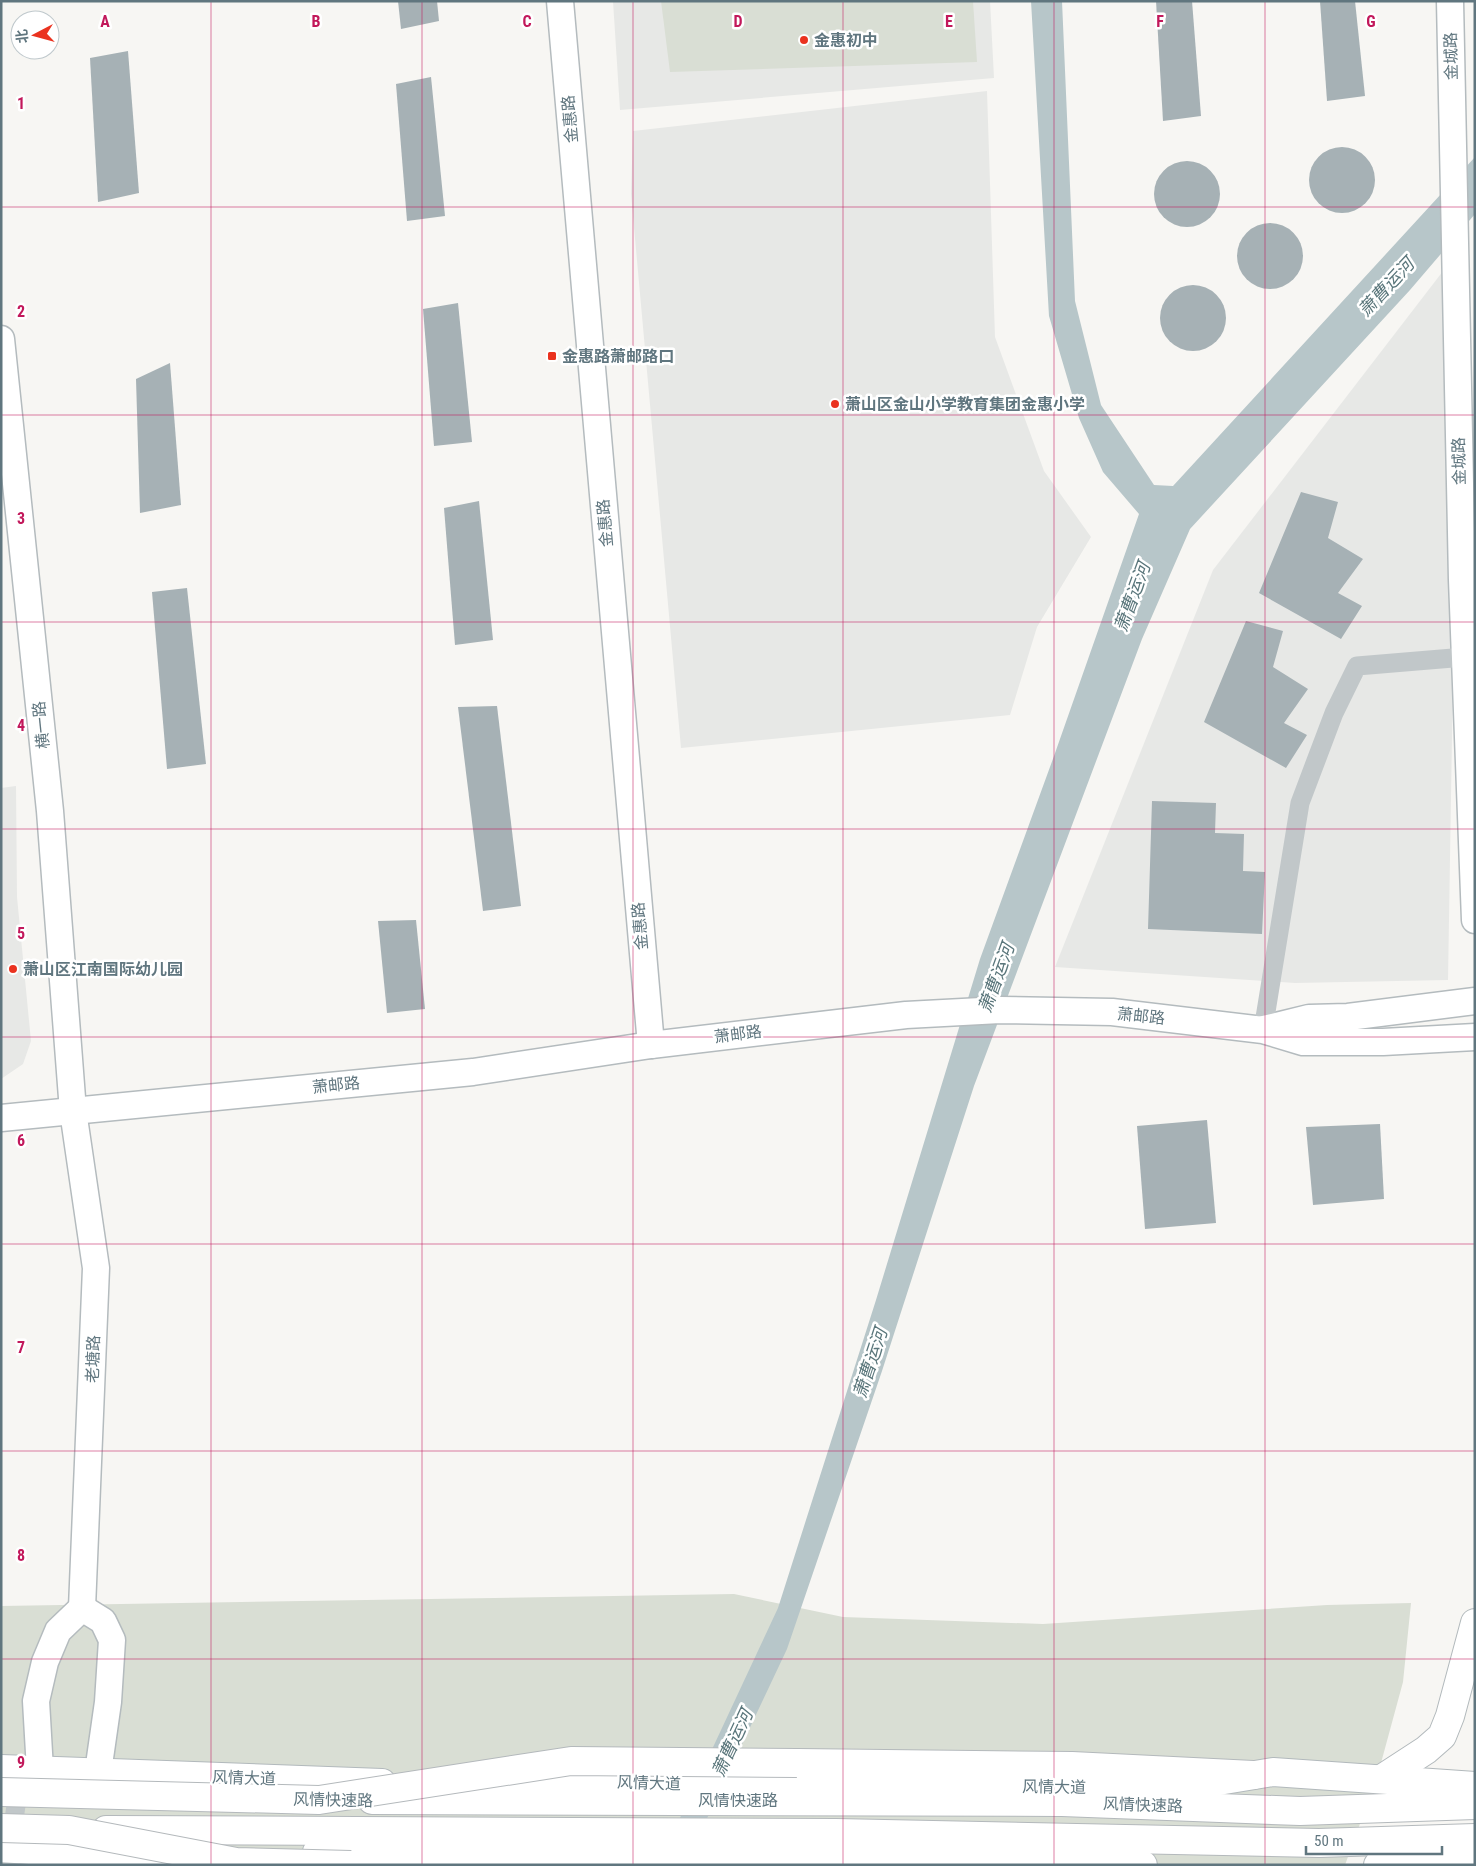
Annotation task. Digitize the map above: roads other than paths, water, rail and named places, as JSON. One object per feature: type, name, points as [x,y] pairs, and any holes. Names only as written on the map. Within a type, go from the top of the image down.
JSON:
[{"type":"main road","name":"金惠路","points":[[560,1],[650,1045]]},
{"type":"main road","name":"金城路","points":[[1450,1],[1464,657],[1475,920]]},
{"type":"main road","name":"横一路","points":[[1,339],[50,811],[74,1111]]},
{"type":"main road","points":[[1462,580],[1475,538]]},
{"type":"main road","points":[[1263,1030],[1309,1018],[1348,1017],[1475,1000]]},
{"type":"main road","name":"萧邮路","points":[[1,1118],[473,1072],[650,1045],[930,1013],[1000,1010],[1112,1012],[1263,1030],[1303,1042],[1383,1042],[1475,1037]]},
{"type":"main road","name":"老塘路","points":[[74,1111],[96,1268],[82,1608]]},
{"type":"main road","points":[[40,1770],[36,1701],[45,1662],[58,1631],[82,1608],[103,1621],[112,1640],[108,1702],[98,1772]]},
{"type":"main road","points":[[1383,1778],[1426,1750],[1442,1736],[1450,1716],[1475,1623]]},
{"type":"main road","points":[[319,1800],[571,1760],[791,1773],[1072,1766],[1253,1775],[1273,1772],[1383,1778],[1475,1786]]},
{"type":"main road","name":"风情大道","points":[[1,1769],[375,1783],[453,1784],[576,1780],[670,1784],[791,1773]]},
{"type":"main road","name":"风情快速路","points":[[1,1792],[319,1800],[1062,1802],[1300,1811],[1475,1805]]},
{"type":"main road","name":"风情快速路","points":[[6,1847],[64,1841],[836,1833],[1319,1843],[1475,1838]]},
{"type":"main road","points":[[64,1841],[210,1846],[274,1852],[432,1852],[642,1856],[740,1854],[866,1856],[1057,1853],[1142,1865]]},
{"type":"main road","points":[[64,1841],[155,1865]]},
{"type":"main road","points":[[64,1841],[236,1862],[351,1865]]},
{"type":"main road","points":[[1378,1865],[1475,1864]]},
{"type":"street","points":[[1263,1030],[1300,803],[1334,713],[1357,666],[1464,657]]},
{"type":"street","points":[[6,1847],[16,1798],[40,1770]]},
{"type":"water","name":"萧曹运河","points":[[1031,1],[1062,1],[1075,301],[1101,405],[1154,485],[1173,486],[1475,157],[1475,214],[1410,290],[1190,529],[1142,639],[974,1086],[882,1371],[787,1649],[685,1865],[658,1865],[778,1608],[876,1300],[980,959],[1139,514],[1103,472],[1079,418],[1049,316]]},
{"type":"place","name":"金惠初中","points":[[804,40]]},
{"type":"place","name":"金惠路萧邮路口","points":[[552,356]]},
{"type":"place","name":"萧山区金山小学教育集团金惠小学","points":[[835,404]]},
{"type":"place","name":"萧山区江南国际幼儿园","points":[[13,969]]}]
